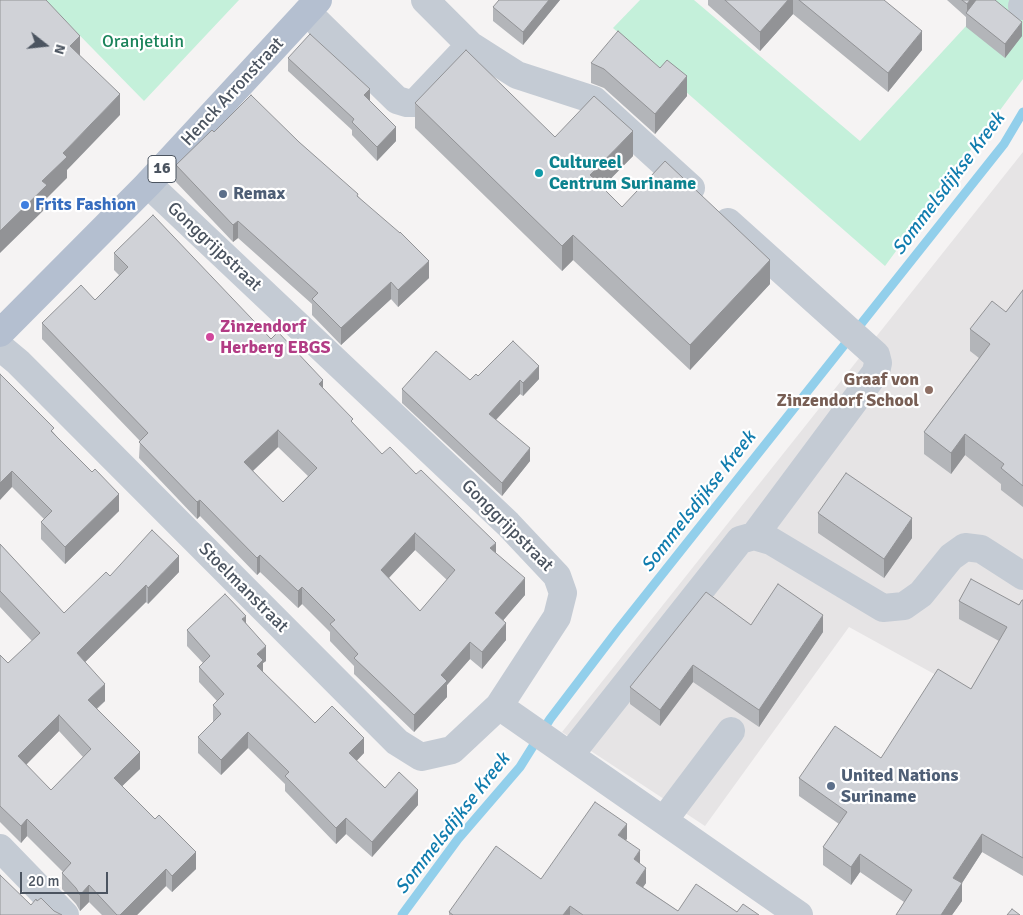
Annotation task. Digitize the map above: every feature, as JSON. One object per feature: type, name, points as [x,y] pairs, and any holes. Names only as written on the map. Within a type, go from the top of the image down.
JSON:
[{"type":"main road","name":"Henck Arronstraat","points":[[0,333],[148,184],[313,6]]},
{"type":"street","points":[[425,0],[470,44],[517,74],[594,100],[876,355],[878,363],[876,372],[754,536]]},
{"type":"street","points":[[313,6],[397,100],[407,103],[415,103],[470,44]]},
{"type":"street","name":"Gonggrijpstraat","points":[[148,184],[508,524],[557,576],[564,593],[558,617],[509,713]]},
{"type":"street","name":"Stoelmanstraat","points":[[0,347],[18,362],[397,742],[421,756],[452,750],[509,713]]},
{"type":"street","points":[[568,753],[740,540],[754,536],[771,541],[883,608],[904,606],[921,594],[951,557],[965,547],[981,549],[1023,576]]},
{"type":"street","points":[[509,713],[799,915]]},
{"type":"street","points":[[664,820],[731,731]]},
{"type":"street","points":[[0,848],[65,915]]},
{"type":"shaded area","name":"Graaf von Zinzendorf School","points":[[1023,152],[1023,723],[849,627],[705,826],[562,732]]},
{"type":"green space","name":"Oranjetuin","points":[[45,0],[239,0],[144,101]]},
{"type":"green space","points":[[640,0],[694,0],[860,141],[990,0],[1023,0],[1023,79],[885,266],[613,28]]},
{"type":"building","points":[[0,0],[46,0],[80,36],[70,46],[120,94],[63,153],[67,157],[42,181],[47,185],[0,231]]},
{"type":"building","points":[[499,0],[549,0],[523,32],[493,7]]},
{"type":"building","points":[[725,0],[788,0],[760,32]]},
{"type":"building","points":[[799,0],[884,0],[922,31],[888,73]]},
{"type":"building","points":[[962,0],[970,0],[967,4]]},
{"type":"building","points":[[976,0],[995,0],[1022,22],[1005,44],[966,13]]},
{"type":"building","points":[[618,31],[660,68],[667,60],[687,76],[655,114],[604,69],[591,63]]},
{"type":"building","points":[[310,34],[370,89],[364,95],[396,127],[377,147],[352,122],[354,119],[288,58]]},
{"type":"building","points":[[466,50],[555,137],[594,96],[633,131],[590,175],[622,207],[665,161],[770,260],[690,345],[573,235],[562,246],[415,103]]},
{"type":"building","points":[[251,95],[299,142],[358,194],[357,196],[400,232],[429,261],[398,290],[391,282],[341,328],[312,299],[318,293],[238,221],[233,225],[176,165],[212,130],[214,132]]},
{"type":"building","points":[[153,215],[271,339],[278,332],[323,380],[319,384],[353,419],[351,421],[382,454],[390,447],[416,474],[421,470],[496,543],[490,548],[525,578],[495,613],[506,623],[482,652],[470,642],[441,675],[447,681],[414,715],[354,658],[358,654],[330,624],[335,620],[302,587],[298,591],[260,555],[257,558],[200,500],[197,502],[139,442],[148,433],[42,323],[81,285],[95,300],[128,267],[114,253]],"holes":[[[278,430],[317,468],[283,502],[244,462]],[[415,533],[455,570],[420,611],[381,570]]]},
{"type":"building","points":[[1023,290],[1023,486],[1001,468],[1004,464],[965,434],[951,453],[924,432],[990,344],[970,329],[992,301],[1006,312]]},
{"type":"building","points":[[513,341],[539,366],[523,383],[520,380],[489,414],[530,448],[502,483],[402,389],[436,351],[470,380],[476,374],[478,376]]},
{"type":"building","points":[[0,374],[54,428],[51,431],[92,472],[95,469],[119,494],[65,547],[41,522],[52,511],[12,471],[0,483]]},
{"type":"building","points":[[846,473],[912,518],[884,559],[818,513]]},
{"type":"building","points":[[152,530],[179,556],[148,588],[146,585],[77,653],[105,684],[88,700],[140,752],[114,778],[155,819],[159,815],[196,852],[172,876],[166,869],[120,915],[117,915],[89,885],[80,895],[62,873],[71,863],[27,819],[21,826],[0,806],[0,655],[8,663],[40,633],[0,591],[0,544],[64,613],[106,572],[110,576]],"holes":[[[59,715],[91,749],[51,790],[18,756]]]},
{"type":"building","points":[[971,579],[1019,605],[1023,600],[1023,858],[982,834],[953,878],[962,883],[941,915],[896,915],[912,890],[860,854],[851,867],[823,847],[847,812],[799,778],[835,726],[881,758],[938,669],[971,689],[1007,627],[959,601]]},
{"type":"building","points":[[778,584],[823,615],[759,710],[693,665],[660,710],[630,687],[706,592],[751,625]]},
{"type":"building","points":[[225,594],[246,616],[242,619],[266,646],[257,654],[263,660],[257,666],[315,723],[332,706],[364,738],[349,753],[385,788],[399,772],[418,790],[372,842],[346,818],[336,828],[285,776],[289,772],[248,732],[221,760],[198,737],[221,714],[213,705],[224,694],[199,667],[210,656],[187,630]]},
{"type":"building","points":[[595,802],[627,824],[618,835],[640,850],[634,859],[646,868],[636,883],[678,911],[696,884],[737,912],[743,904],[759,915],[583,915],[570,906],[563,915],[453,915],[449,912],[496,846],[541,879]]},
{"type":"building","points":[[0,875],[31,905],[36,899],[37,901],[41,898],[54,911],[62,915],[0,915]]},
{"type":"building","points":[[1012,909],[1020,915],[1007,915]]},
{"type":"waterway","name":"Sommelsdijkse Kreek","points":[[402,915],[458,839],[520,767],[550,719],[617,631],[1004,144],[1023,112]]},
{"type":"place","name":"Cultureel Centrum Suriname","points":[[539,173]]},
{"type":"place","name":"Remax","points":[[223,194]]},
{"type":"place","name":"Frits Fashion","points":[[25,205]]},
{"type":"place","name":"Zinzendorf Herberg EBGS","points":[[210,337]]},
{"type":"place","name":"Graaf von Zinzendorf School","points":[[929,390]]},
{"type":"place","name":"United Nations Suriname","points":[[831,786]]}]
